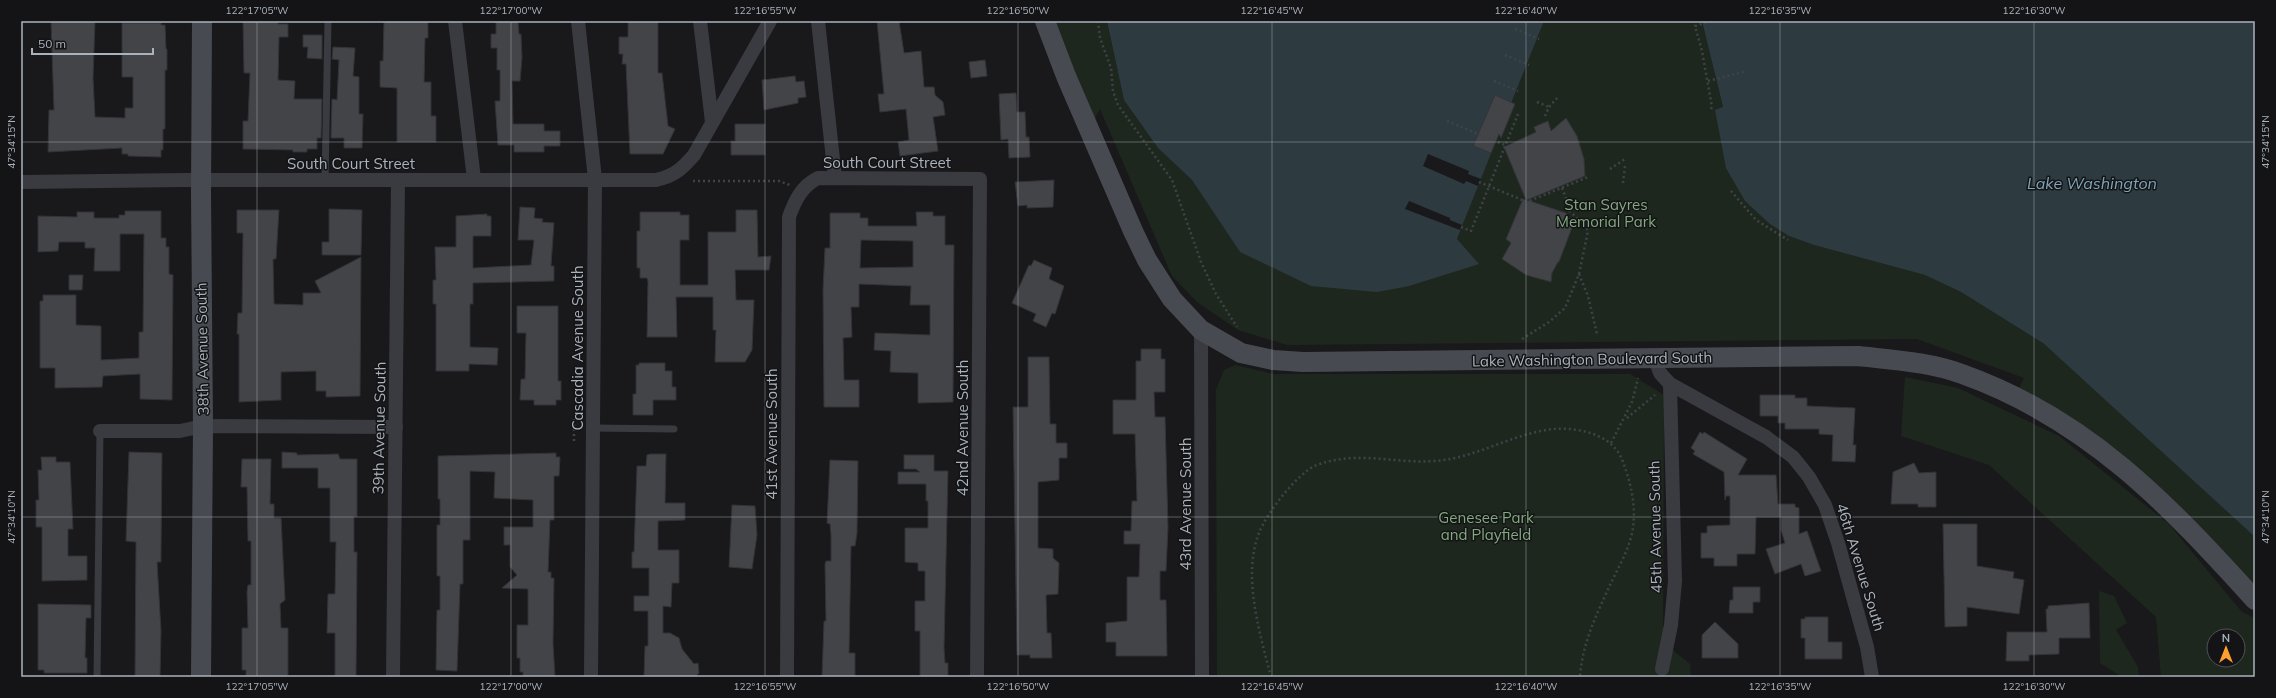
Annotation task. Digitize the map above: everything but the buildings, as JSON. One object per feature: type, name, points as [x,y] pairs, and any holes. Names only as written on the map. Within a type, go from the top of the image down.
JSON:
[{"type":"main road","name":"38th Avenue South","points":[[201,677],[203,426],[201,180],[202,21]]},
{"type":"main road","name":"Lake Washington Boulevard South","points":[[1045,21],[1088,129],[1147,260],[1172,299],[1201,330],[1241,353],[1274,360],[1330,362],[1858,356],[1911,362],[1961,373],[2019,398],[2086,438],[2145,485],[2192,530],[2255,600]]},
{"type":"street","points":[[455,21],[474,179]]},
{"type":"street","name":"Cascadia Avenue South","points":[[578,21],[595,179],[591,677]]},
{"type":"street","points":[[700,21],[712,122]]},
{"type":"street","points":[[712,122],[770,21]]},
{"type":"street","points":[[818,21],[835,178]]},
{"type":"street","name":"South Court Street","points":[[21,182],[474,179],[656,180],[669,177],[680,171],[694,155],[712,122]]},
{"type":"street","name":"South Court Street","points":[[796,189],[818,178],[980,180]]},
{"type":"street","name":"39th Avenue South","points":[[394,677],[398,180]]},
{"type":"street","name":"42nd Avenue South","points":[[977,677],[980,180]]},
{"type":"street","name":"41st Avenue South","points":[[787,677],[790,217],[796,189]]},
{"type":"street","name":"43rd Avenue South","points":[[1201,330],[1202,677]]},
{"type":"street","name":"46th Avenue South","points":[[1655,359],[1660,373],[1670,384],[1766,437],[1793,457],[1809,477],[1825,505],[1838,543],[1867,647],[1872,677]]},
{"type":"street","name":"45th Avenue South","points":[[1662,669],[1671,625],[1674,581],[1670,384]]},
{"type":"street","points":[[100,431],[180,431],[203,426],[396,427]]},
{"type":"lane","points":[[325,180],[328,21]]},
{"type":"lane","points":[[593,428],[674,429]]},
{"type":"lane","points":[[97,677],[100,431]]},
{"type":"path","points":[[1098,21],[1100,38],[1112,73],[1113,91],[1118,106],[1172,180],[1201,262],[1216,294],[1237,328]]},
{"type":"path","points":[[1710,109],[1712,106],[1708,81],[1695,26],[1712,21]]},
{"type":"path","points":[[1515,29],[1539,39]]},
{"type":"path","points":[[1505,55],[1529,65]]},
{"type":"path","points":[[1708,81],[1746,71]]},
{"type":"path","points":[[1494,81],[1518,91]]},
{"type":"path","points":[[1545,116],[1549,107],[1559,96]]},
{"type":"path","points":[[1537,102],[1549,107]]},
{"type":"path","points":[[1461,227],[1470,231],[1518,114]]},
{"type":"path","points":[[1447,121],[1505,145]]},
{"type":"path","points":[[1610,169],[1625,159]]},
{"type":"path","points":[[1623,183],[1625,166]]},
{"type":"path","points":[[1479,182],[1527,202],[1588,177]]},
{"type":"path","points":[[693,181],[779,181],[796,189]]},
{"type":"path","points":[[1522,339],[1549,322],[1565,308],[1579,274],[1588,231],[1585,225],[1566,208],[1566,198],[1562,188]]},
{"type":"path","points":[[1731,190],[1756,220],[1788,240]]},
{"type":"path","points":[[1579,274],[1588,296],[1597,334]]},
{"type":"path","points":[[1611,443],[1625,419],[1636,391],[1638,378]]},
{"type":"path","points":[[1625,419],[1657,393]]},
{"type":"path","points":[[574,419],[574,441]]},
{"type":"path","points":[[1271,677],[1258,626],[1252,588],[1252,566],[1258,534],[1274,507],[1289,487],[1315,466],[1342,458],[1367,456],[1435,461],[1462,457],[1554,429],[1579,431],[1604,438],[1611,443],[1618,451],[1629,482],[1633,507],[1632,530],[1629,545],[1586,644],[1580,677]]},
{"type":"green space","name":"Stan Sayres Memorial Park","points":[[1047,21],[1107,21],[1124,100],[1158,148],[1192,180],[1240,252],[1478,264],[1457,239],[1544,21],[1702,21],[1723,108],[1715,110],[1789,236],[1814,245],[1925,275],[1961,292],[2043,343],[2255,537],[2255,593],[2018,390],[2024,378],[1917,339],[1287,345],[1238,330],[1197,302],[1172,276],[1100,109],[1089,129]]},
{"type":"green space","name":"Genesee Park and Playfield","points":[[1235,365],[1274,374],[1630,374],[1664,395],[1663,642],[1690,664],[1691,677],[1217,677],[1216,390],[1224,370]]},
{"type":"green space","points":[[1905,377],[1958,388],[2059,436],[2169,524],[2242,612],[2255,618],[2255,677],[2161,677],[2156,617],[1989,465],[1901,436]]},
{"type":"green space","points":[[2099,591],[2114,596],[2127,623],[2116,630],[2138,667],[2139,677],[2122,677],[2100,663]]},
{"type":"water","points":[[1107,21],[1544,21],[1457,239],[1479,264],[1409,286],[1377,292],[1311,286],[1240,252],[1192,180],[1158,148],[1124,100]]},
{"type":"water","name":"Lake Washington","points":[[1702,21],[2255,21],[2255,537],[2043,343],[1961,292],[1925,275],[1814,245],[1789,236],[1770,224],[1745,201],[1726,168],[1715,110],[1723,107]]},
{"type":"pier","points":[[1428,154],[1469,171],[1468,174],[1481,179],[1478,186],[1466,181],[1464,184],[1423,166]]},
{"type":"pier","points":[[1409,201],[1450,218],[1450,220],[1462,225],[1460,230],[1405,209]]}]
